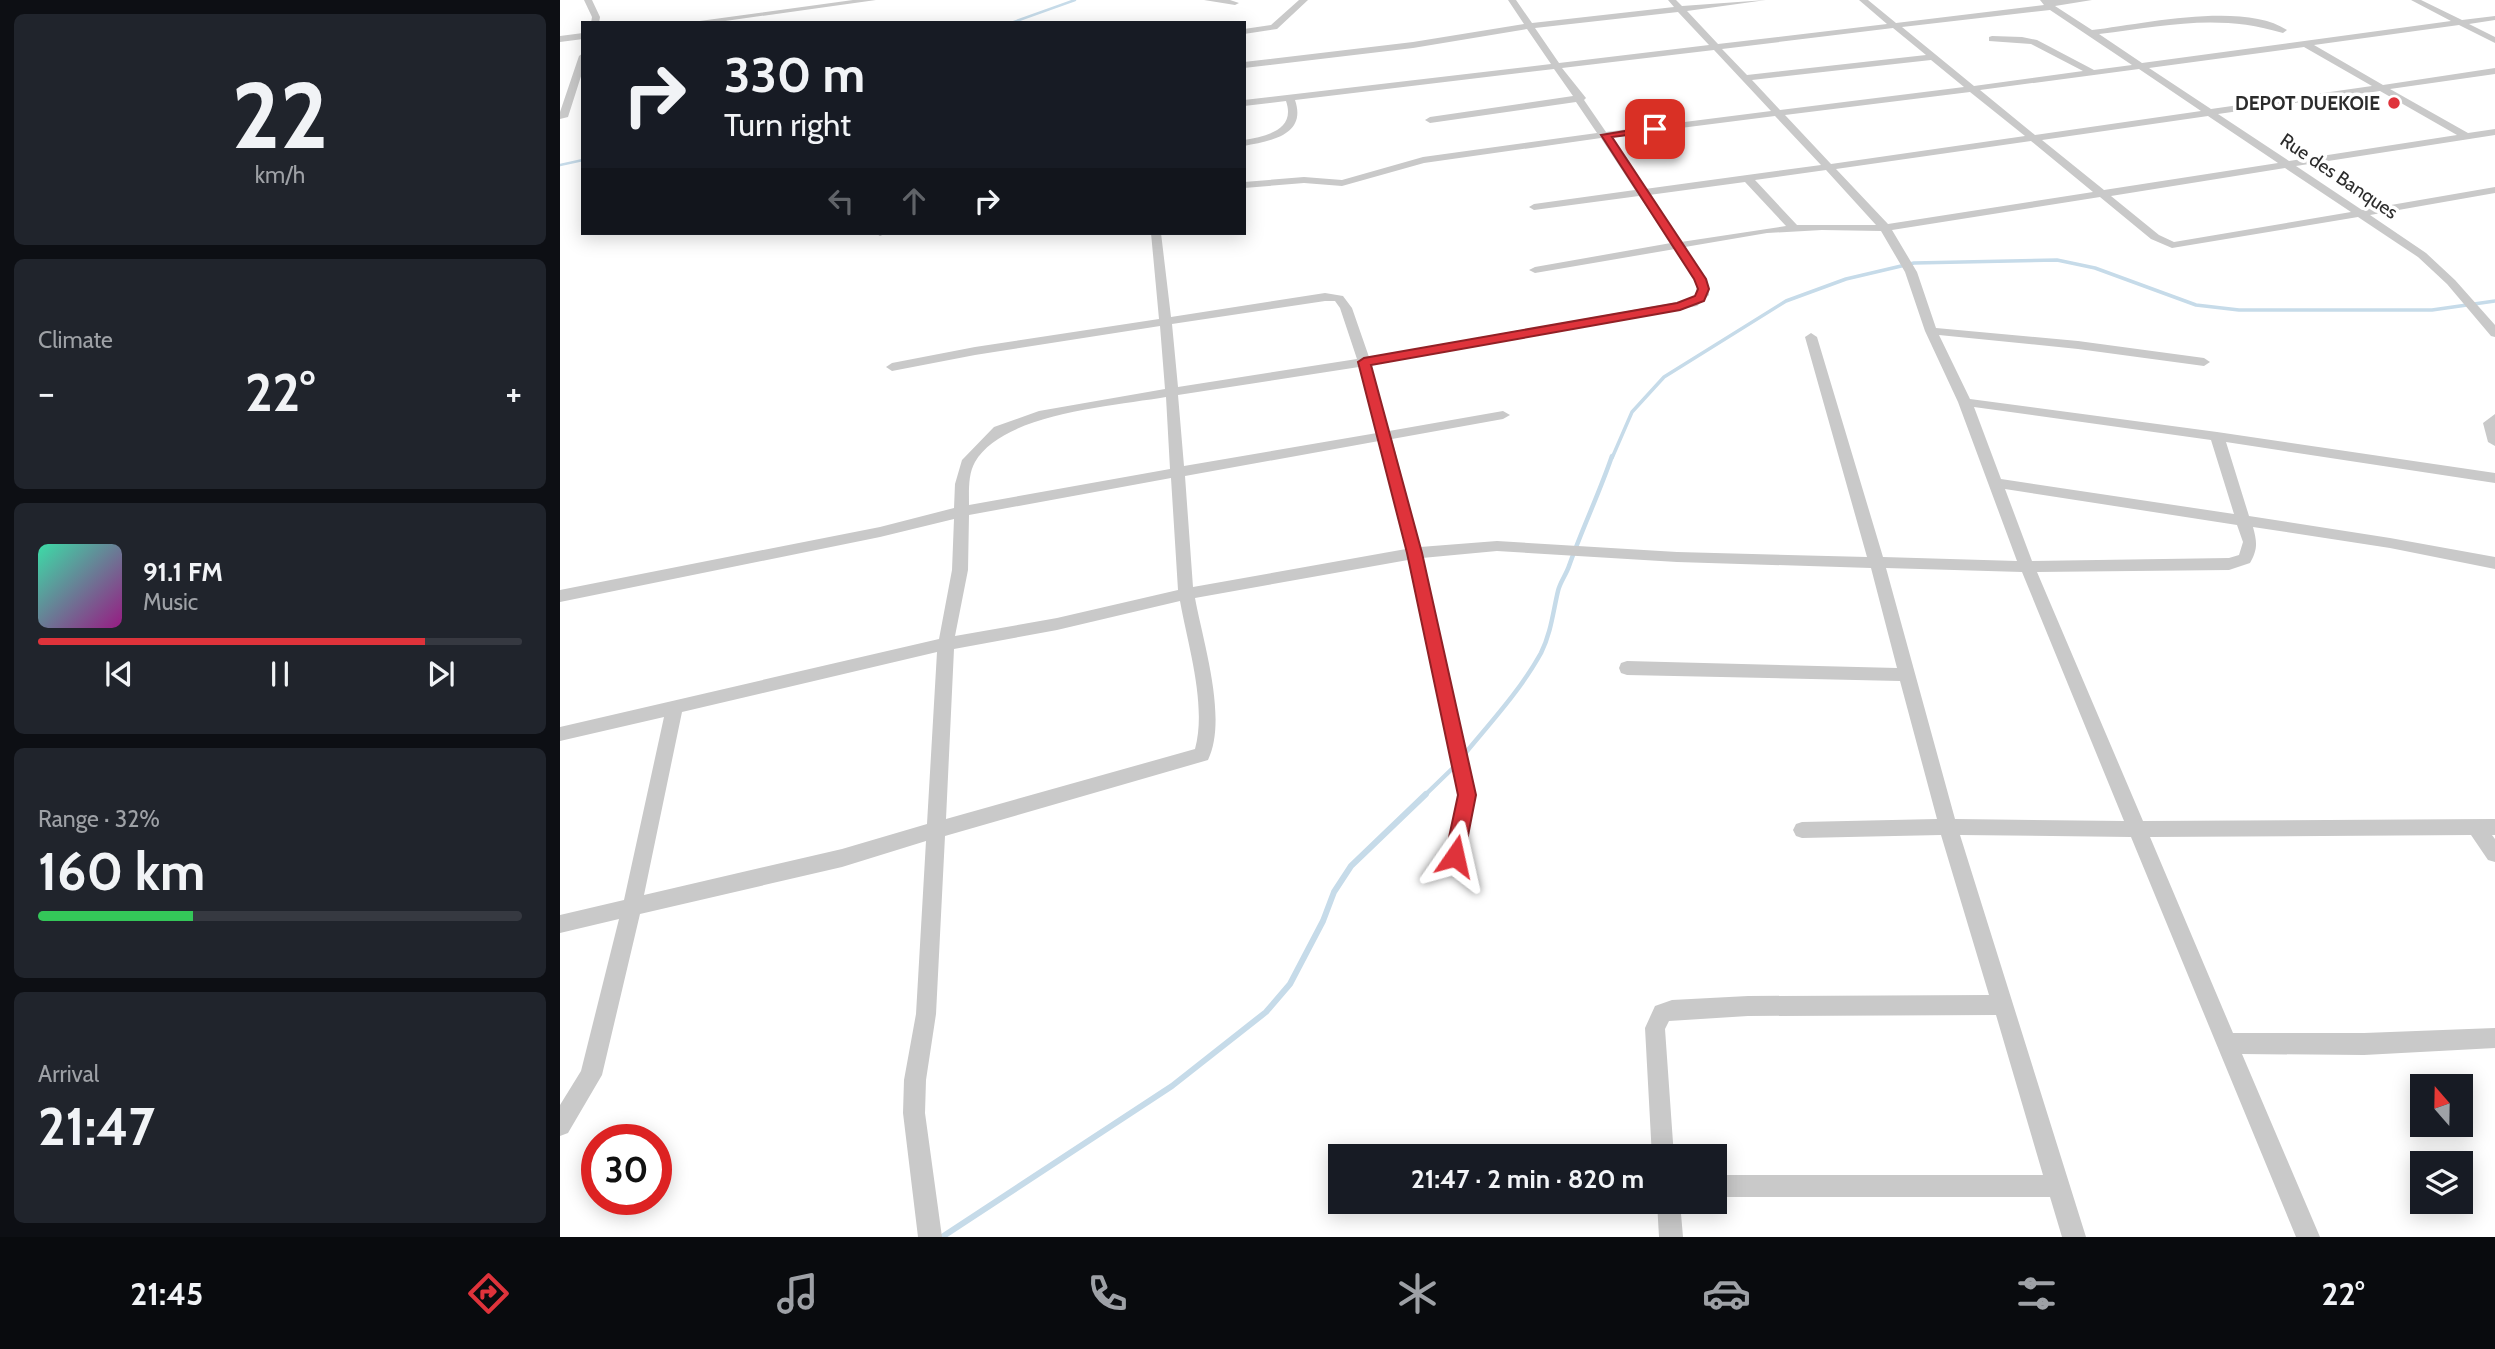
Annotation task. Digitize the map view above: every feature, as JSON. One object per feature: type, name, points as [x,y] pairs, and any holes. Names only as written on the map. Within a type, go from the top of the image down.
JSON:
[{"type":"street","points":[[588,0],[596,17],[595,21]]},
{"type":"street","points":[[749,15],[768,0]]},
{"type":"street","points":[[704,21],[872,0]]},
{"type":"street","points":[[1208,0],[1235,3]]},
{"type":"street","points":[[1246,32],[1274,27],[1304,0]]},
{"type":"street","points":[[930,1237],[914,1113],[915,1080],[926,1014],[946,645],[962,548],[962,484],[969,460],[990,438],[1009,424],[1060,410],[1364,362],[1693,303],[1700,298],[1703,289],[1700,279],[1581,98],[1512,0]]},
{"type":"street","points":[[1246,65],[1413,46],[1676,5],[1762,0]]},
{"type":"street","points":[[1863,0],[2155,237],[2172,244],[2495,190]]},
{"type":"street","points":[[1246,103],[1896,27],[2088,0]]},
{"type":"street","points":[[2415,0],[2495,40]]},
{"type":"street","name":"Rue des Banques","points":[[2047,4],[2360,213],[2436,267],[2495,333]]},
{"type":"street","points":[[1676,5],[1885,228],[1911,272],[1931,331],[1965,402],[2027,567],[2229,1043],[2308,1237]]},
{"type":"street","points":[[2090,33],[2226,18],[2268,23],[2283,30]]},
{"type":"street","points":[[1246,185],[1304,180],[1342,183],[1445,155],[2307,45],[2495,18]]},
{"type":"street","points":[[560,39],[581,36]]},
{"type":"street","points":[[1992,39],[2013,36],[2033,40],[2057,56],[2093,72]]},
{"type":"street","points":[[2307,45],[2467,137]]},
{"type":"street","points":[[1746,78],[1933,57]]},
{"type":"street","points":[[1534,207],[2495,71]]},
{"type":"street","points":[[563,117],[576,72]]},
{"type":"street","points":[[1246,143],[1267,138],[1292,124],[1295,112],[1290,97]]},
{"type":"street","points":[[1430,120],[1581,98]]},
{"type":"street","points":[[1535,270],[1794,228],[1885,228],[2495,132]]},
{"type":"street","points":[[1746,178],[1794,228]]},
{"type":"street","points":[[560,924],[842,859],[1067,791],[1202,755],[1208,733],[1207,704],[1186,594],[1169,353],[1156,235]]},
{"type":"street","points":[[892,367],[1336,297],[1346,308],[1364,362],[1415,553],[1467,795],[1455,856]]},
{"type":"street","points":[[1931,331],[2078,345],[2204,362]]},
{"type":"street","points":[[1811,337],[1877,564],[1948,827],[2074,1237]]},
{"type":"street","points":[[1965,402],[2217,436],[2495,478]]},
{"type":"street","points":[[560,596],[962,513],[1503,415]]},
{"type":"street","points":[[2493,422],[2495,442]]},
{"type":"street","points":[[560,734],[946,645],[1057,624],[1186,594],[1415,553],[1497,546],[1677,557],[1877,564],[2027,567],[2229,564],[2245,559],[2249,554],[2250,542],[2217,436]]},
{"type":"street","points":[[1995,483],[2244,523],[2390,543],[2495,563]]},
{"type":"street","points":[[1627,668],[1907,674]]},
{"type":"street","points":[[560,1125],[591,1075],[632,908],[675,707]]},
{"type":"street","points":[[1802,830],[1948,827],[2137,830],[2485,827],[2495,855]]},
{"type":"street","points":[[1663,1144],[1655,1028],[1662,1013],[1672,1010],[1748,1006],[2004,1005]]},
{"type":"street","points":[[2229,1043],[2364,1044],[2495,1038]]},
{"type":"street","points":[[1727,1186],[2060,1186]]},
{"type":"street","points":[[1669,1214],[1671,1237]]},
{"type":"waterway","points":[[1017,21],[1075,0]]},
{"type":"waterway","points":[[560,165],[581,160]]},
{"type":"waterway","points":[[1612,458],[1632,412],[1664,377],[1786,301],[1846,279],[1914,263],[2057,260],[2095,268],[2196,305],[2239,310],[2432,310],[2495,301]]},
{"type":"waterway","points":[[1463,756],[1514,694],[1541,653],[1559,588],[1612,456]]},
{"type":"waterway","points":[[1424,796],[1455,766]]},
{"type":"waterway","points":[[942,1237],[1172,1086],[1266,1012],[1290,984],[1323,921],[1334,892],[1351,866],[1426,794]]},
{"type":"place","name":"DEPOT DUEKOIE","points":[[2394,103]]},
{"type":"route","points":[[1455,856],[1467,795],[1415,553],[1364,362],[1680,306],[1700,298],[1703,295],[1700,279],[1605,135],[1655,129]]}]
